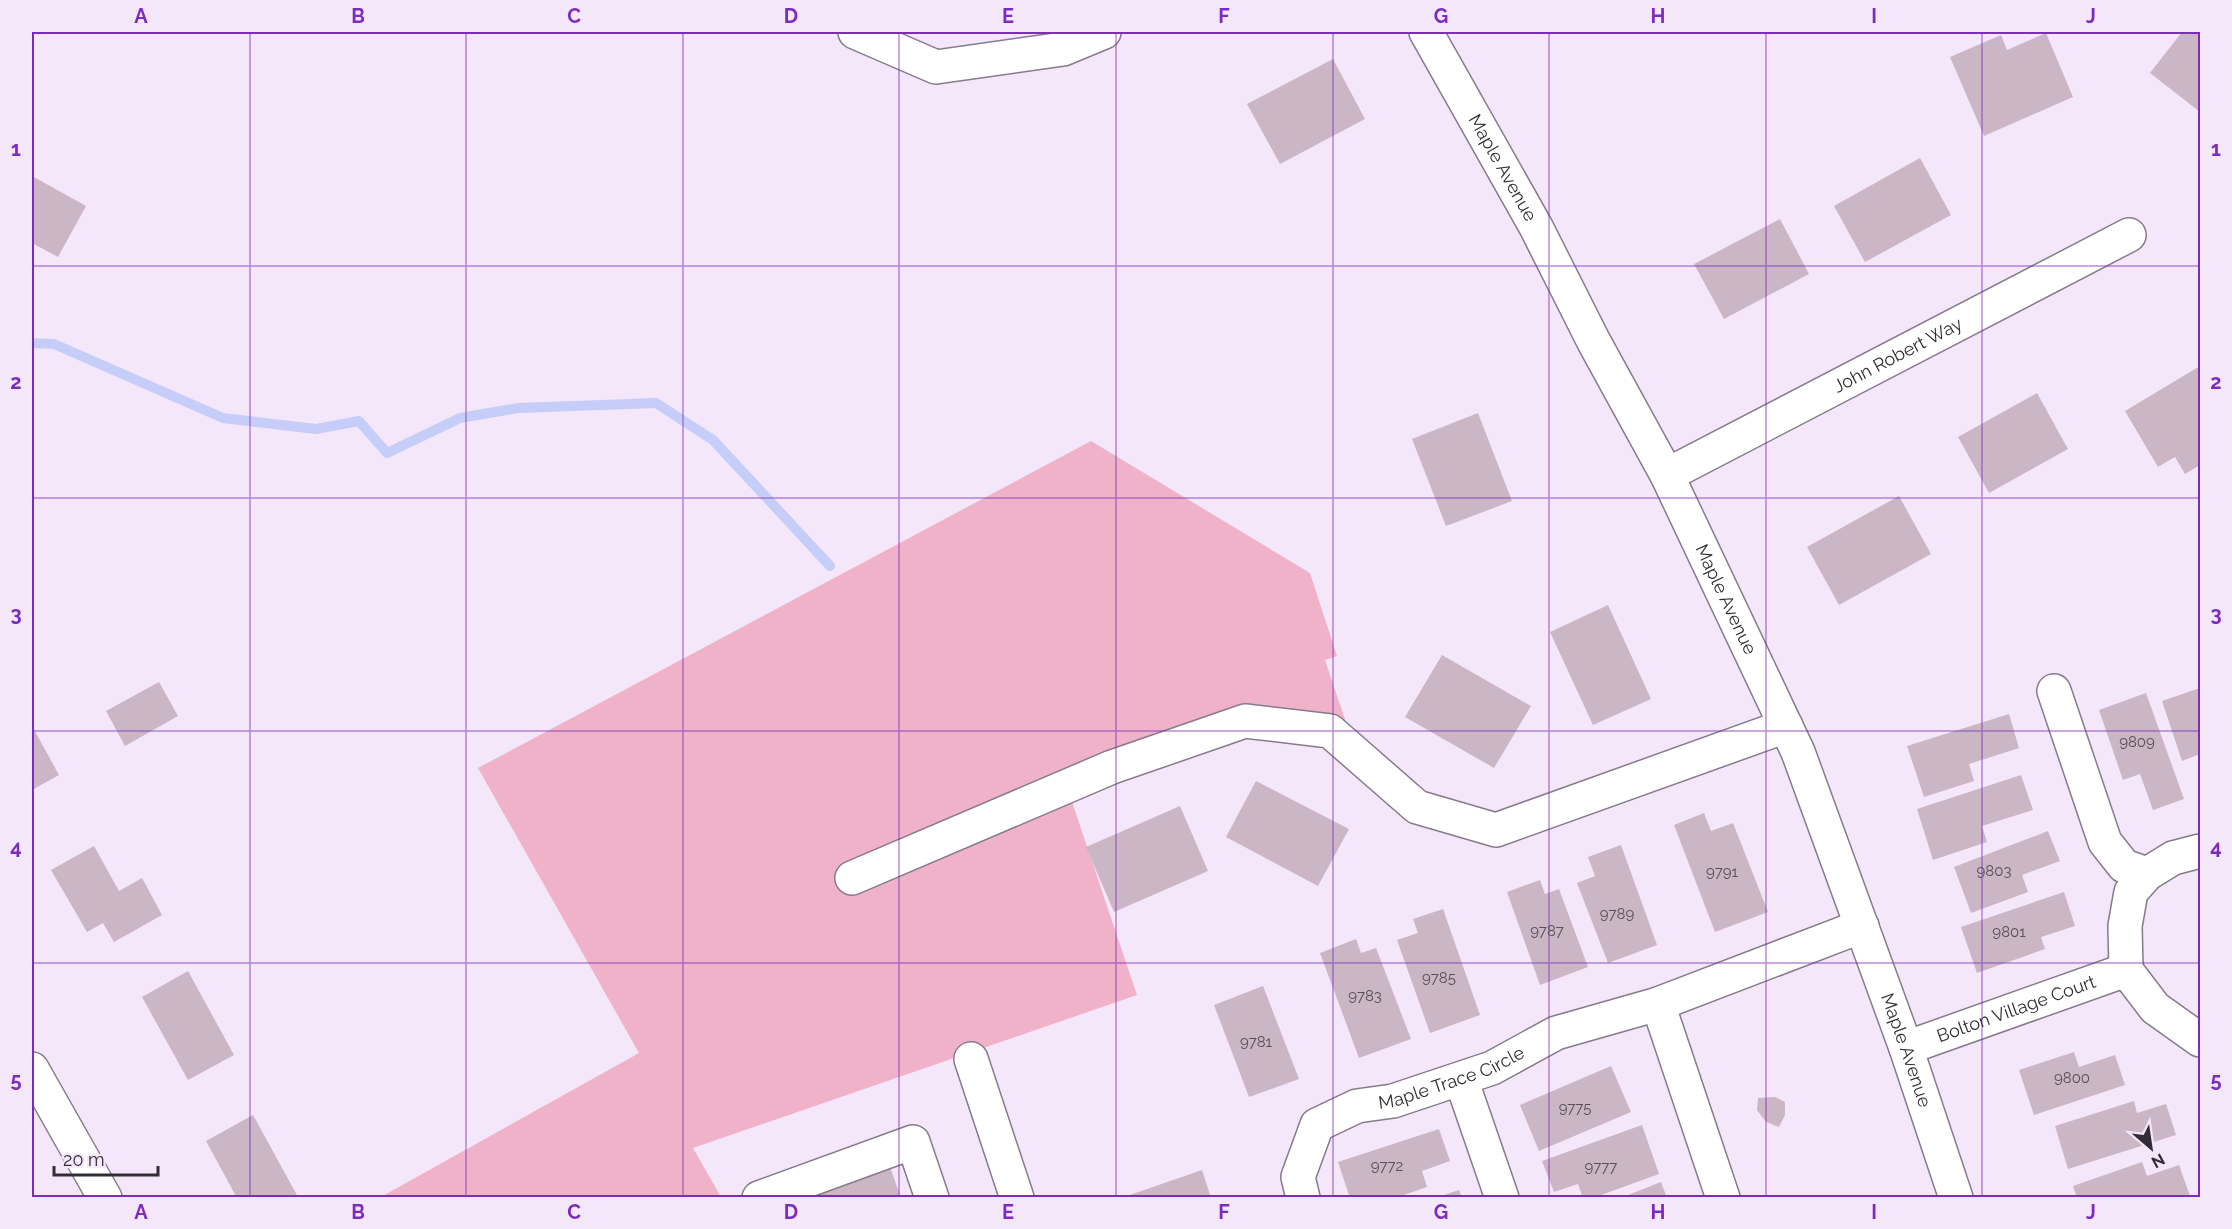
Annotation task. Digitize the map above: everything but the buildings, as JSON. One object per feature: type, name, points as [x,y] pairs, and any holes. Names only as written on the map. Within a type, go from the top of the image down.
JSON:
[{"type":"street","points":[[855,32],[936,67],[1063,50],[1104,32]]},
{"type":"street","name":"Maple Avenue","points":[[1426,32],[1536,227],[1594,342],[1667,475],[1798,752],[1906,1048],[1949,1196]]},
{"type":"street","name":"John Robert Way","points":[[1667,475],[2129,236]]},
{"type":"street","points":[[2054,691],[2105,842],[2124,866],[2147,874]]},
{"type":"street","points":[[852,878],[1112,767],[1245,721],[1330,731],[1417,807],[1496,830],[1786,726]]},
{"type":"street","points":[[2200,851],[2173,858],[2147,874],[2131,892],[2125,926],[2126,970],[2155,1008],[2200,1040]]},
{"type":"street","name":"Maple Trace Circle","points":[[1303,1197],[1298,1176],[1317,1125],[1357,1106],[1394,1101],[1492,1068],[1556,1033],[1658,1004],[1862,926]]},
{"type":"street","name":"Bolton Village Court","points":[[1906,1048],[2126,970]]},
{"type":"street","points":[[1658,1004],[1724,1197]]},
{"type":"street","points":[[971,1059],[1017,1197]]},
{"type":"street","points":[[32,1069],[105,1197]]},
{"type":"street","points":[[1461,1079],[1502,1197]]},
{"type":"street","points":[[759,1197],[913,1142],[932,1197]]},
{"type":"shaded area","points":[[1091,441],[1310,573],[1337,656],[1325,660],[1355,749],[1293,725],[1066,784],[1137,995],[693,1148],[721,1197],[379,1198],[639,1053],[478,768]]},
{"type":"waterway","points":[[32,343],[54,344],[223,418],[316,429],[359,421],[387,453],[460,418],[518,408],[656,403],[713,440],[830,566]]}]
